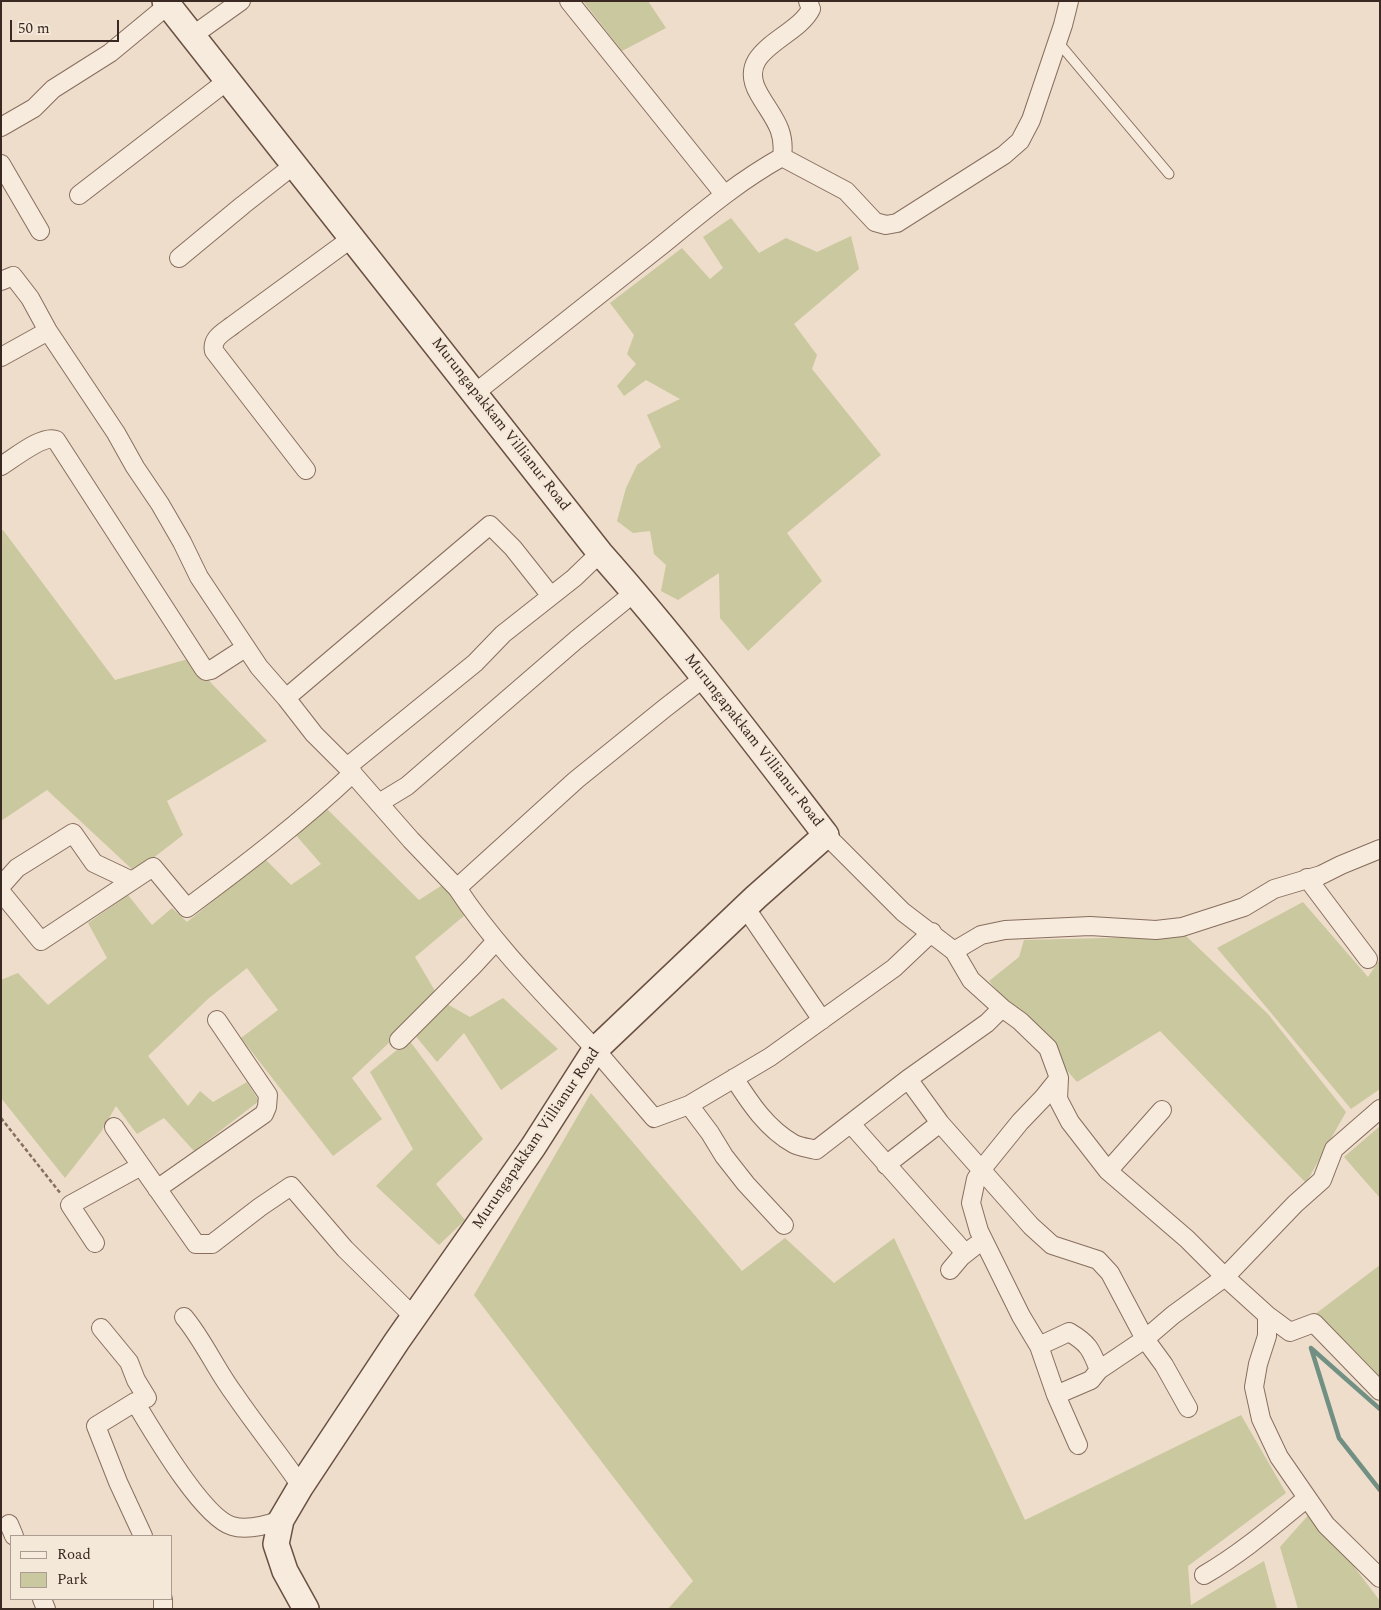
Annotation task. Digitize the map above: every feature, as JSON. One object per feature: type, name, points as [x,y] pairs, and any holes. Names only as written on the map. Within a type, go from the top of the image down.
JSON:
[{"type":"main road","name":"Murungapakkam Villianur Road","points":[[167,3],[600,553],[706,677],[826,835],[745,906],[595,1050],[533,1147],[414,1317],[301,1486],[281,1520],[276,1544],[285,1571],[306,1609]]},
{"type":"street","points":[[192,36],[241,1]]},
{"type":"street","points":[[569,1],[724,194]]},
{"type":"street","points":[[782,157],[784,143],[781,131],[753,83],[754,66],[759,57],[807,16],[811,9],[808,1]]},
{"type":"street","points":[[782,157],[846,191],[875,222],[886,225],[897,223],[1004,155],[1020,141],[1031,120],[1058,42],[1069,1]]},
{"type":"street","points":[[1,127],[34,108],[53,89],[110,52],[167,3]]},
{"type":"street","points":[[79,195],[227,81]]},
{"type":"street","points":[[475,393],[659,248],[724,194],[754,173],[782,157]]},
{"type":"street","points":[[1,164],[40,231]]},
{"type":"street","points":[[180,258],[243,204],[294,165]]},
{"type":"street","points":[[306,470],[214,350],[213,344],[216,338],[233,325],[352,238]]},
{"type":"street","points":[[1,281],[14,276],[30,298],[48,331],[79,375],[160,504],[199,577],[259,667],[314,734],[350,770],[457,888],[496,942],[595,1050],[654,1118],[689,1105],[770,1057],[894,968],[932,932]]},
{"type":"street","points":[[1,357],[48,331]]},
{"type":"street","points":[[1,466],[42,441],[51,438],[56,440],[204,669],[206,671],[210,670],[245,648]]},
{"type":"street","points":[[286,698],[490,525],[513,548],[551,596]]},
{"type":"street","points":[[1,892],[41,941],[153,867],[187,908],[305,816],[350,770],[475,662],[503,634],[574,578],[600,553]]},
{"type":"street","points":[[379,804],[407,786],[576,640],[635,592]]},
{"type":"street","points":[[457,888],[576,780],[664,708],[706,677]]},
{"type":"street","points":[[1,886],[16,868],[73,833],[94,863],[132,881]]},
{"type":"street","points":[[826,835],[904,912],[954,951],[971,980],[1002,1008],[1020,1021],[1048,1048],[1059,1078],[1058,1099],[1070,1122],[1108,1171],[1186,1239],[1267,1315],[1290,1332],[1314,1323],[1380,1391]]},
{"type":"street","points":[[954,951],[981,935],[1005,930],[1090,926],[1156,930],[1182,927],[1244,907],[1274,889],[1320,875],[1380,849]]},
{"type":"street","points":[[1307,878],[1368,959]]},
{"type":"street","points":[[745,906],[822,1020]]},
{"type":"street","points":[[399,1040],[496,942]]},
{"type":"street","points":[[734,1078],[748,1100],[768,1125],[794,1144],[816,1150],[908,1079],[987,1023],[1002,1008]]},
{"type":"street","points":[[157,1189],[264,1114],[267,1107],[268,1095],[217,1020]]},
{"type":"street","points":[[1059,1078],[1020,1122],[982,1170],[976,1179],[971,1203],[983,1240],[1021,1316],[1039,1346],[1056,1394],[1078,1445]]},
{"type":"street","points":[[908,1079],[940,1123],[1031,1226],[1052,1245],[1098,1260],[1110,1272],[1145,1339],[1164,1365],[1188,1408]]},
{"type":"street","points":[[689,1105],[735,1170],[784,1225]]},
{"type":"street","points":[[1056,1394],[1091,1380],[1099,1370],[1145,1339],[1173,1315],[1225,1277],[1295,1204],[1322,1180],[1334,1149],[1380,1109]]},
{"type":"street","points":[[1108,1171],[1162,1110]]},
{"type":"street","points":[[886,1165],[940,1123]]},
{"type":"street","points":[[851,1124],[965,1253]]},
{"type":"street","points":[[114,1127],[196,1244],[212,1244],[291,1186],[345,1249],[414,1317]]},
{"type":"street","points":[[95,1243],[70,1205],[141,1166]]},
{"type":"street","points":[[950,1270],[965,1253],[983,1240]]},
{"type":"street","points":[[1267,1315],[1267,1336],[1258,1364],[1254,1387],[1261,1418],[1278,1457],[1326,1525],[1380,1578]]},
{"type":"street","points":[[184,1317],[193,1327],[234,1394],[274,1446],[301,1486]]},
{"type":"street","points":[[101,1328],[129,1362],[136,1380],[147,1398],[135,1402],[96,1426],[118,1482],[143,1535]]},
{"type":"street","points":[[1039,1346],[1069,1332],[1083,1340],[1093,1355],[1099,1370]]},
{"type":"street","points":[[135,1402],[173,1463],[191,1487],[225,1523],[234,1527],[249,1527],[281,1520]]},
{"type":"street","points":[[1204,1575],[1227,1562],[1307,1498]]},
{"type":"lane","points":[[1058,42],[1169,174]]},
{"type":"path","points":[[1,1118],[70,1205]]},
{"type":"green space","points":[[583,1],[648,1],[666,28],[622,51]]},
{"type":"green space","points":[[731,218],[759,253],[786,238],[817,252],[851,236],[859,269],[794,324],[817,355],[812,369],[881,455],[787,533],[822,581],[748,651],[720,618],[719,573],[678,600],[661,591],[666,565],[654,554],[650,531],[633,533],[617,521],[626,488],[637,465],[661,447],[647,415],[680,399],[646,380],[624,396],[617,386],[636,364],[627,354],[634,335],[610,303],[682,248],[710,279],[723,268],[703,237]]},
{"type":"green space","points":[[3,530],[115,680],[188,659],[267,741],[167,801],[183,835],[135,872],[47,790],[1,821],[1,531]]},
{"type":"green space","points":[[326,808],[419,900],[444,884],[465,915],[415,957],[438,996],[352,1078],[382,1119],[333,1156],[241,1038],[278,1010],[247,968],[209,998],[148,1056],[188,1106],[200,1091],[213,1102],[247,1082],[259,1101],[194,1151],[164,1118],[137,1134],[116,1106],[101,1132],[65,1178],[1,1098],[1,980],[18,973],[48,1005],[107,958],[88,923],[128,895],[152,925],[172,908],[187,922],[265,859],[291,885],[321,864],[294,833]]},
{"type":"green space","points":[[1303,902],[1368,977],[1380,959],[1380,1089],[1351,1109],[1217,948]]},
{"type":"green space","points":[[1186,936],[1268,1014],[1346,1112],[1306,1183],[1160,1031],[1077,1082],[989,981],[1019,957],[1024,940]]},
{"type":"green space","points":[[503,998],[558,1049],[501,1090],[464,1033],[437,1062],[414,1034],[447,1004],[470,1017]]},
{"type":"green space","points":[[409,1040],[483,1139],[436,1184],[465,1220],[439,1245],[376,1186],[413,1149],[370,1072]]},
{"type":"green space","points":[[591,1093],[742,1271],[785,1238],[834,1283],[894,1238],[1025,1520],[1241,1415],[1286,1493],[1188,1566],[1191,1605],[1264,1561],[1277,1609],[668,1609],[693,1581],[474,1295]]},
{"type":"green space","points":[[1380,1126],[1380,1198],[1344,1157]]},
{"type":"green space","points":[[1380,1265],[1380,1378],[1314,1315]]},
{"type":"green space","points":[[1312,1511],[1380,1601],[1380,1609],[1298,1609],[1280,1547]]},
{"type":"waterway","points":[[1311,1348],[1339,1438],[1380,1490]]},
{"type":"waterway","points":[[1312,1349],[1380,1409]]}]
